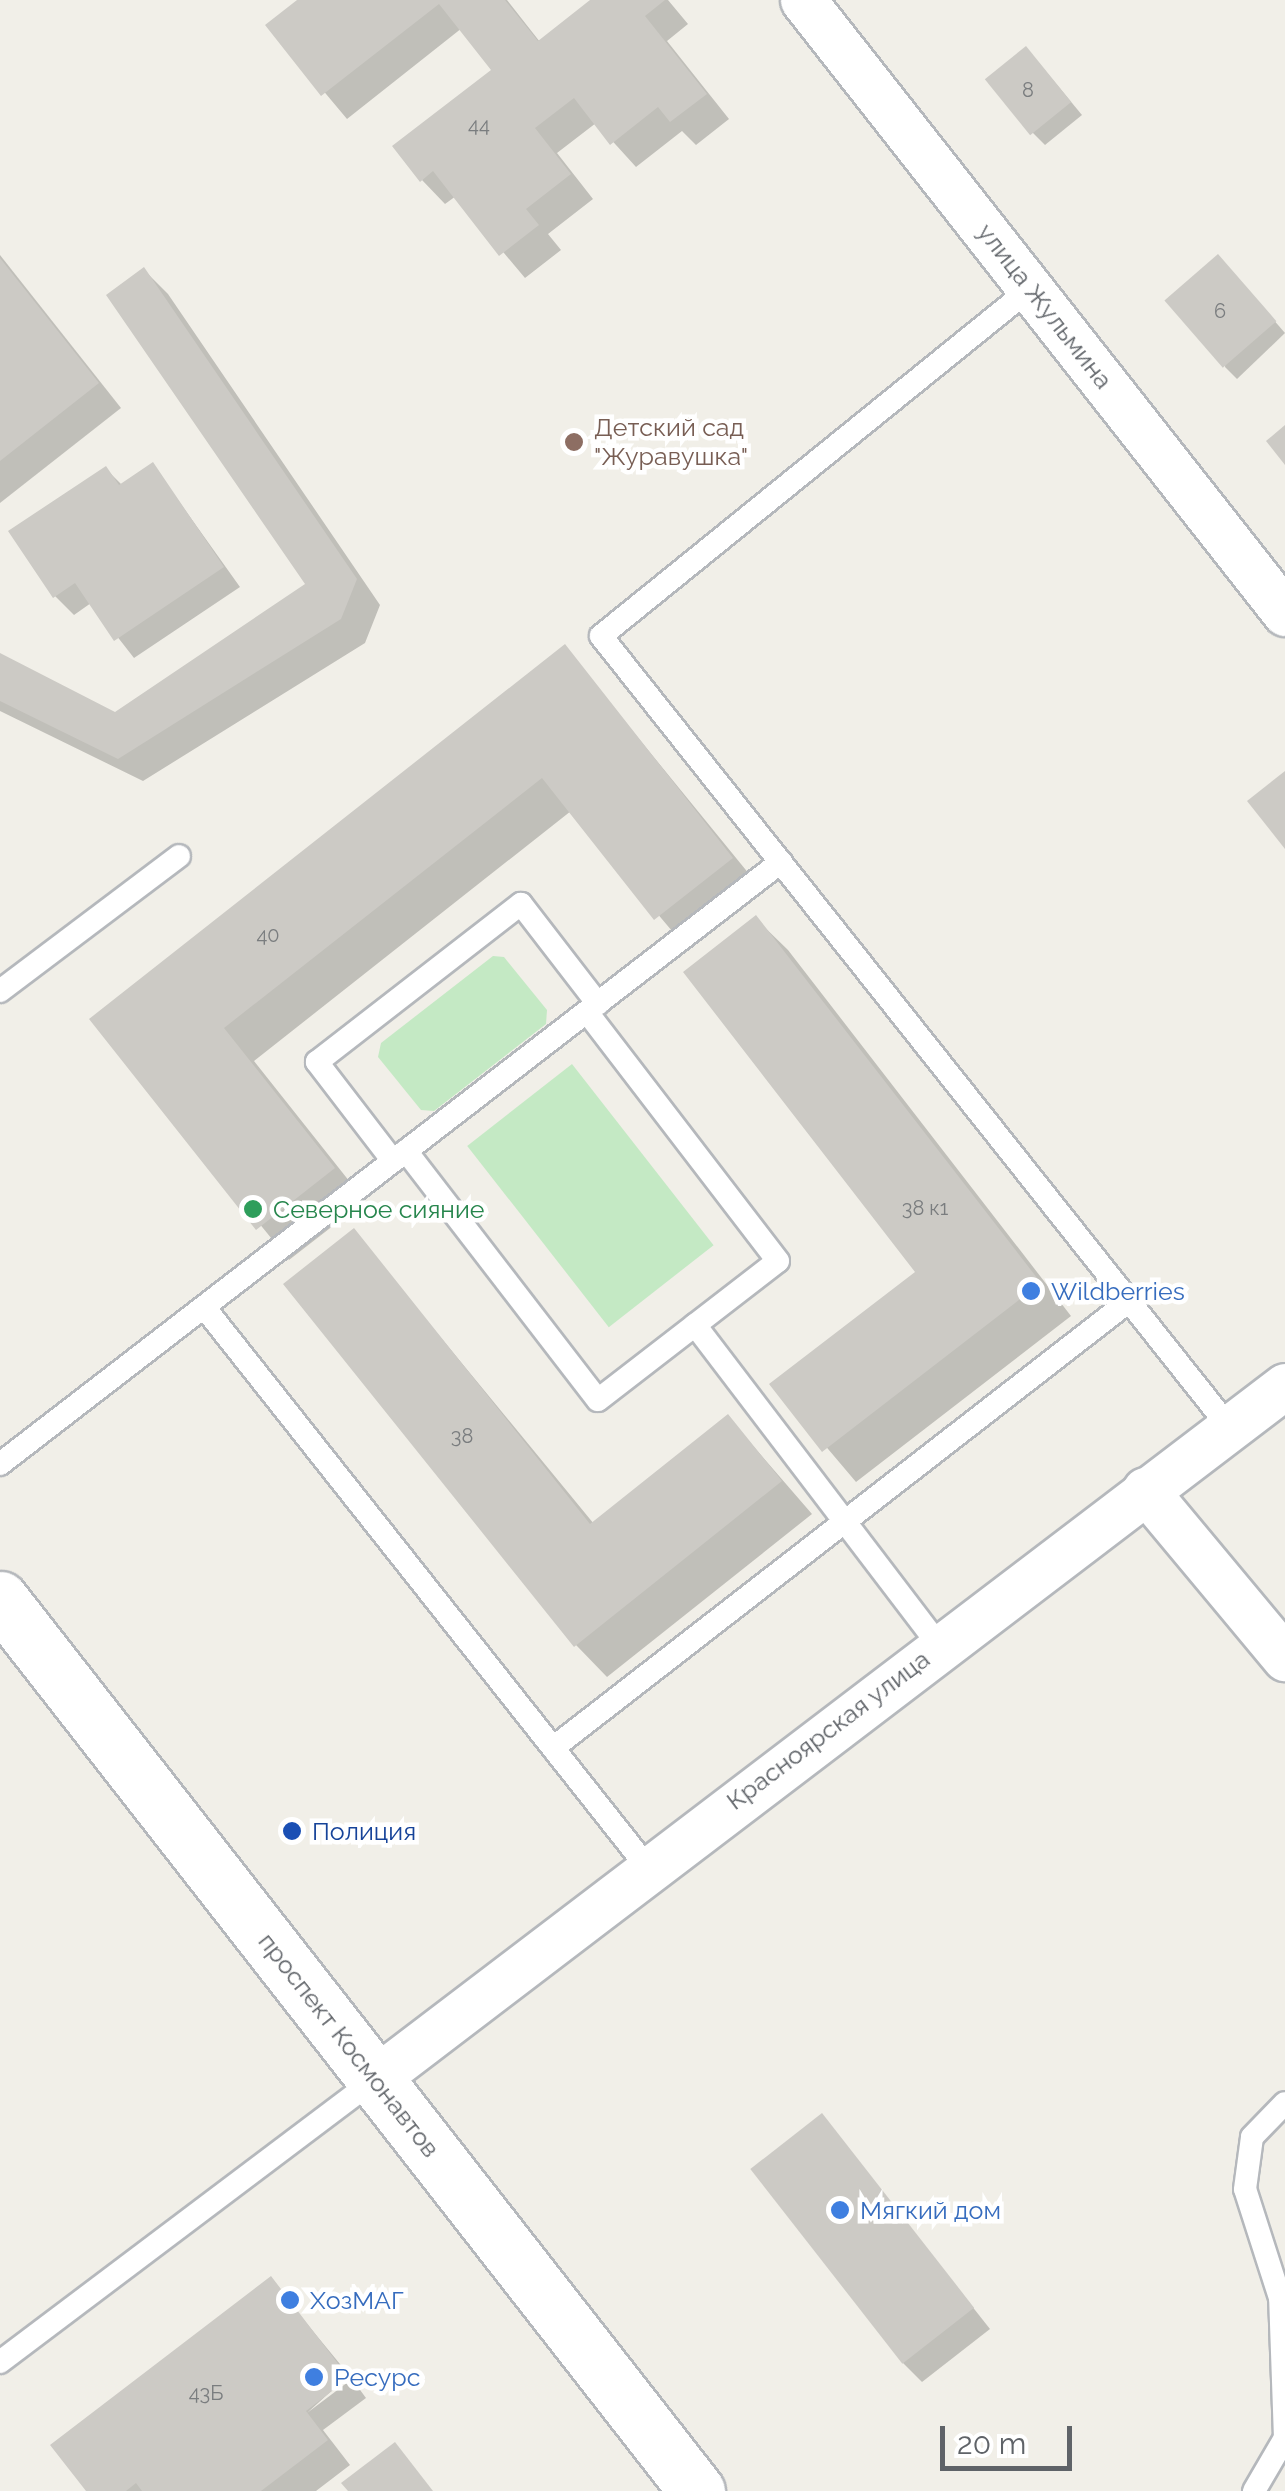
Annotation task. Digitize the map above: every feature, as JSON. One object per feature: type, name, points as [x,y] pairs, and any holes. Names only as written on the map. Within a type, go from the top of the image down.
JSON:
[{"type":"main road","name":"проспект Космонавтов","points":[[0,1600],[696,2491]]},
{"type":"street","name":"улица Жульмина","points":[[803,0],[1285,613]]},
{"type":"street","name":"Красноярская улица","points":[[375,2078],[1285,1386]]},
{"type":"street","points":[[1144,1490],[1285,1658]]},
{"type":"lane","points":[[1031,288],[601,636],[1229,1427]]},
{"type":"lane","points":[[0,992],[178,856]]},
{"type":"lane","points":[[0,1464],[781,862]]},
{"type":"lane","points":[[521,904],[592,1008],[778,1260],[598,1400],[400,1156],[317,1062],[521,904]]},
{"type":"lane","points":[[553,1748],[1129,1301]]},
{"type":"lane","points":[[204,1306],[648,1868]]},
{"type":"lane","points":[[695,1324],[940,1645]]},
{"type":"lane","points":[[0,2361],[375,2078]]},
{"type":"lane","points":[[1254,2491],[1285,2438],[1280,2298],[1245,2189],[1252,2137],[1285,2103]]},
{"type":"green space","points":[[493,956],[504,957],[547,1010],[546,1024],[434,1111],[421,1110],[378,1057],[381,1043]]},
{"type":"green space","points":[[572,1064],[714,1245],[609,1327],[467,1146]]},
{"type":"building","points":[[297,0],[505,0],[538,41],[590,0],[665,0],[645,16],[707,94],[670,122],[658,107],[610,145],[574,98],[535,128],[571,174],[526,209],[539,225],[499,256],[433,171],[420,182],[392,146],[491,70],[439,4],[321,96],[265,25]]},
{"type":"building","points":[[1026,46],[1071,102],[1030,135],[985,79]]},
{"type":"building","points":[[1218,254],[1276,321],[1223,368],[1164,301]]},
{"type":"building","points":[[0,258],[99,383],[0,461]]},
{"type":"building","points":[[144,267],[357,579],[341,619],[118,759],[0,701],[0,653],[115,712],[305,584],[106,295]]},
{"type":"building","points":[[1285,425],[1285,465],[1266,441]]},
{"type":"building","points":[[153,462],[224,567],[114,641],[75,583],[53,598],[8,531],[106,466],[119,485]]},
{"type":"building","points":[[565,644],[733,858],[654,920],[542,778],[224,1028],[335,1168],[256,1230],[89,1019]]},
{"type":"building","points":[[1285,771],[1285,849],[1247,801]]},
{"type":"building","points":[[756,915],[1041,1283],[822,1452],[769,1384],[915,1272],[683,972]]},
{"type":"building","points":[[354,1228],[590,1524],[728,1414],[782,1481],[574,1647],[283,1284]]},
{"type":"building","name":"Мягкий дом","points":[[822,2113],[974,2308],[902,2364],[750,2169]]},
{"type":"building","points":[[271,2276],[349,2378],[306,2411],[328,2440],[261,2491],[142,2491],[136,2483],[126,2491],[86,2491],[50,2445]]},
{"type":"building","points":[[395,2442],[433,2491],[348,2491],[341,2483]]},
{"type":"place","name":"Детский сад \"Журавушка\"","points":[[574,442]]},
{"type":"place","name":"Северное сияние","points":[[253,1209]]},
{"type":"place","name":"Wildberries","points":[[1031,1291]]},
{"type":"place","name":"Полиция","points":[[292,1831]]},
{"type":"place","name":"Мягкий дом","points":[[840,2210]]},
{"type":"place","name":"ХозМАГ","points":[[290,2300]]},
{"type":"place","name":"Ресурс","points":[[314,2377]]}]
